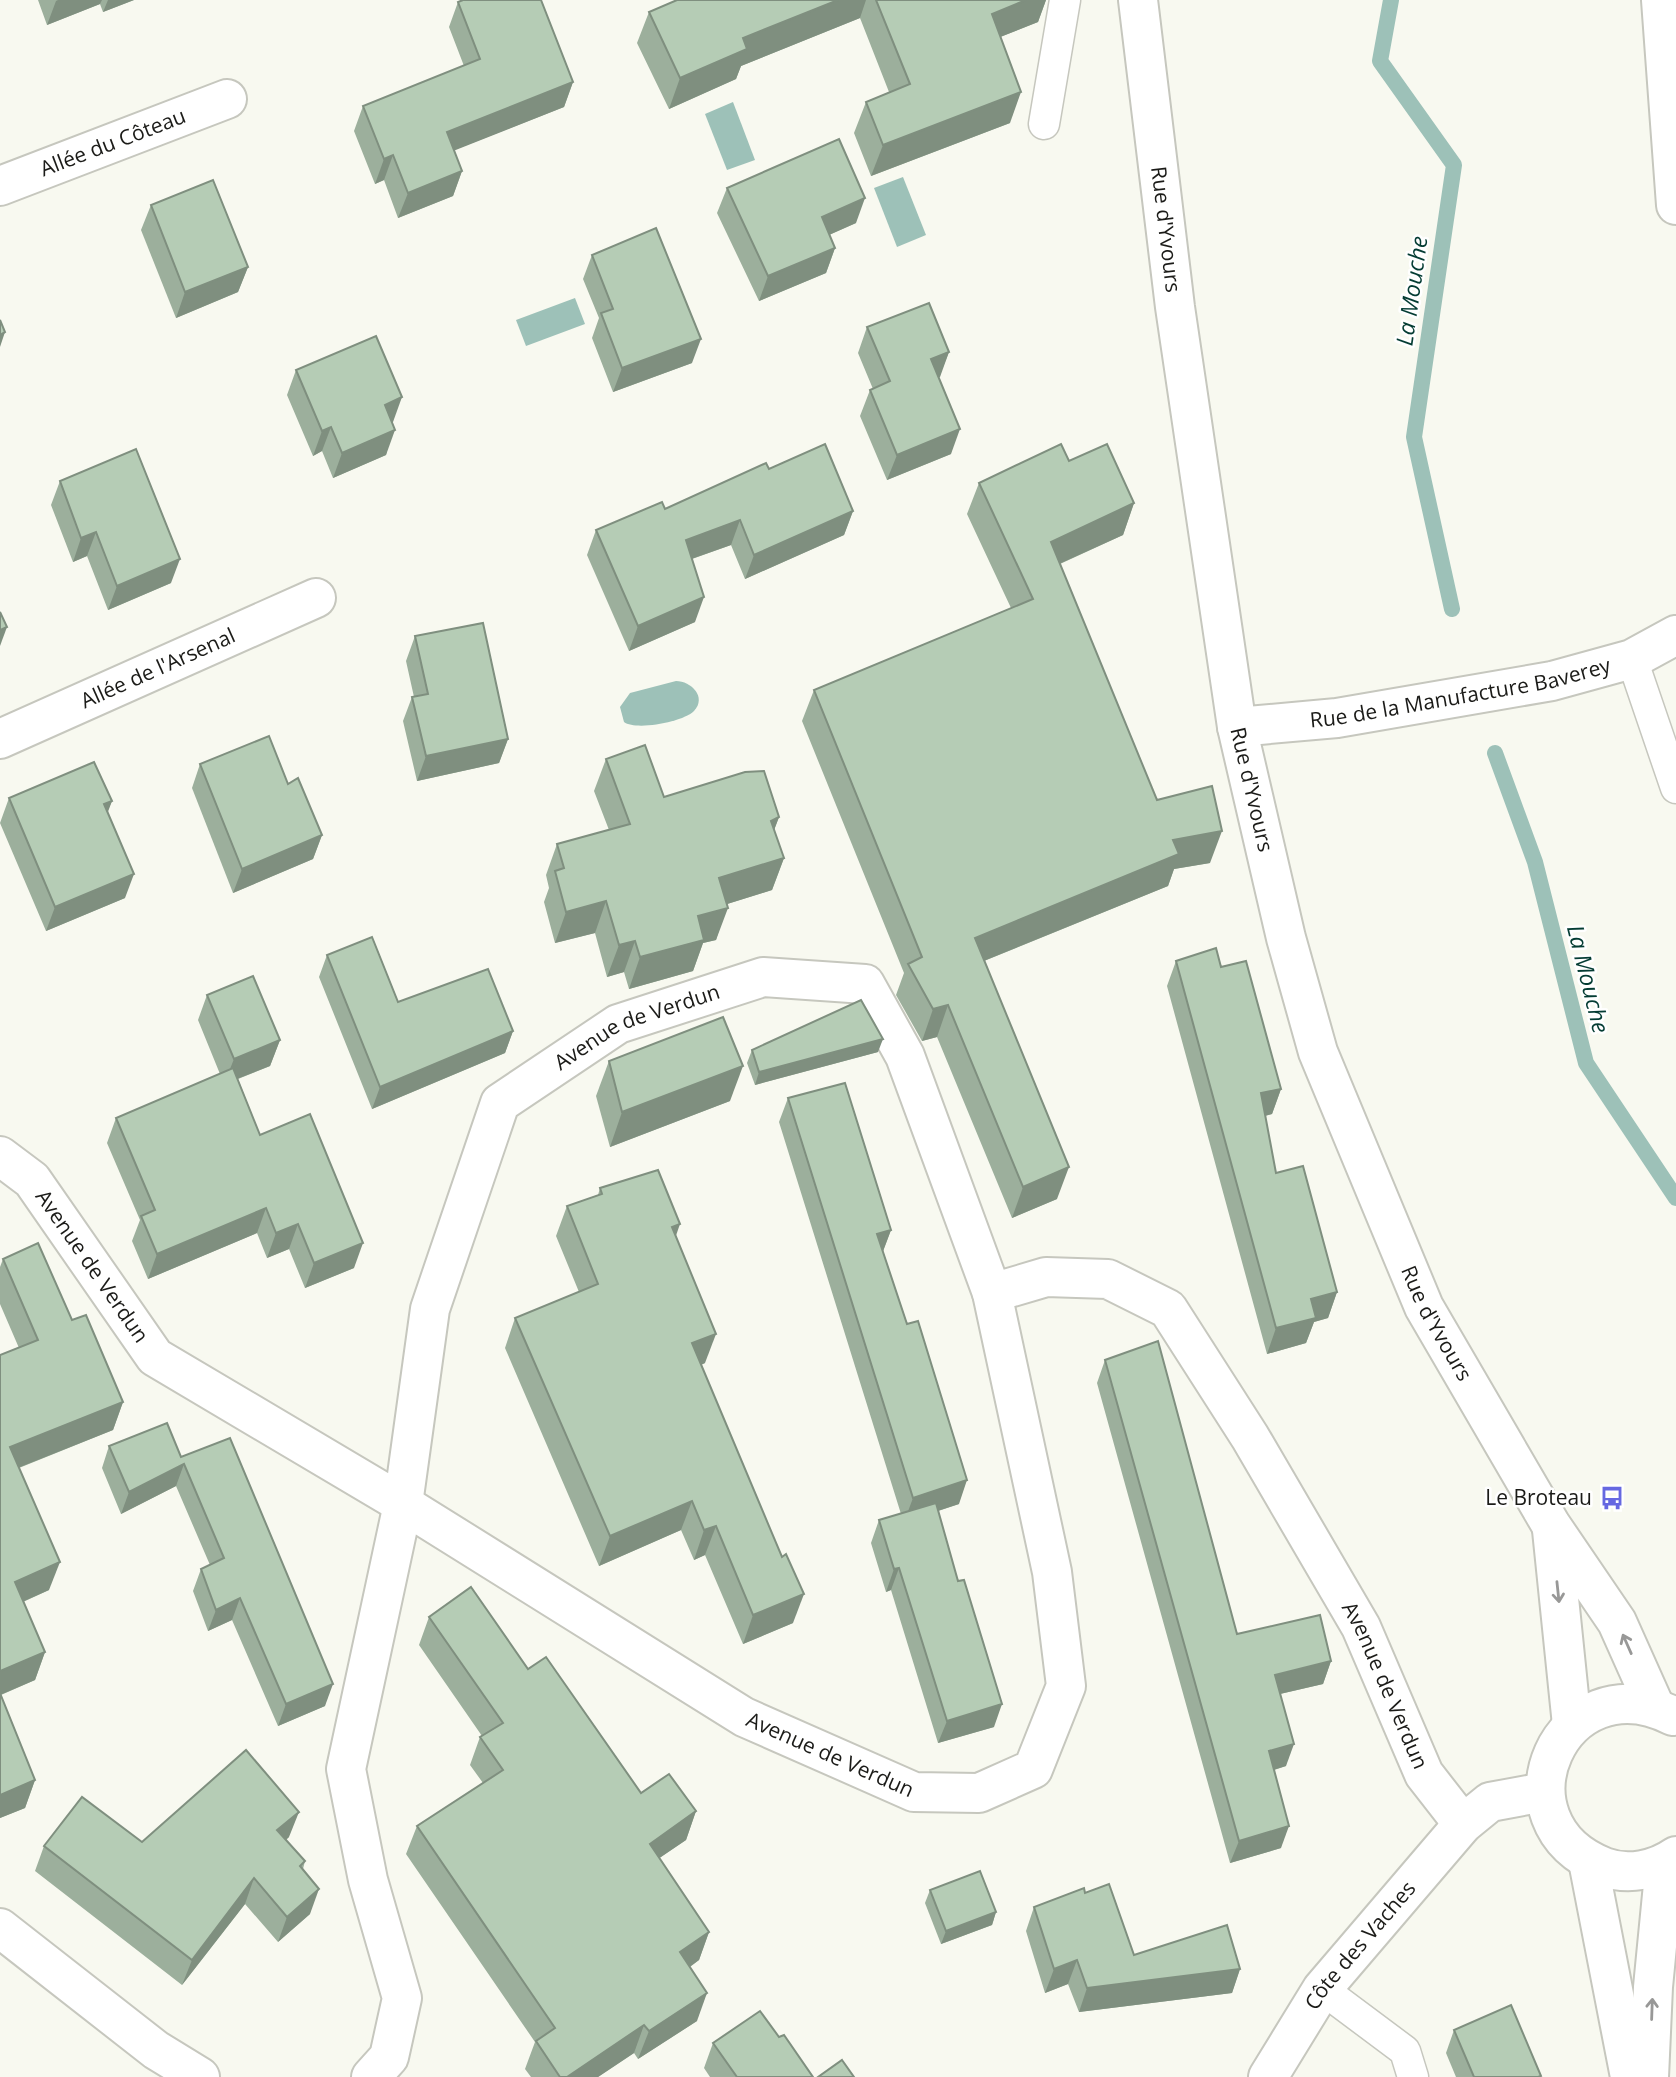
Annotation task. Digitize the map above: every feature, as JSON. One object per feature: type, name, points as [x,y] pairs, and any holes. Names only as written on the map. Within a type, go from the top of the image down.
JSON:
[{"type":"street","name":"Rue d'Yvours","points":[[1138,0],[1174,307],[1237,727],[1286,938],[1318,1052],[1424,1307],[1551,1525],[1617,1622],[1665,1712]]},
{"type":"street","points":[[1661,0],[1672,99],[1676,205]]},
{"type":"street","name":"Allée du Côteau","points":[[0,186],[227,99]]},
{"type":"street","name":"Allée de l'Arsenal","points":[[0,739],[316,598]]},
{"type":"street","name":"Rue de la Manufacture Baverey","points":[[1237,727],[1350,716],[1552,681],[1632,659],[1676,635]]},
{"type":"street","name":"Avenue de Verdun","points":[[0,1156],[32,1180],[155,1357],[403,1504],[744,1717],[914,1792],[979,1793],[1033,1769],[1066,1686],[1052,1572],[992,1293],[905,1056],[865,985],[763,978],[618,1024],[500,1103],[430,1309],[403,1504],[346,1769],[368,1880],[401,1998],[389,2057],[371,2077]]},
{"type":"street","name":"Avenue de Verdun","points":[[992,1293],[1046,1277],[1108,1279],[1168,1309],[1250,1437],[1361,1627],[1424,1774],[1464,1824]]},
{"type":"street","points":[[1551,1525],[1572,1725]]},
{"type":"street","points":[[1649,2077],[1653,1987],[1670,1860],[1639,1871],[1612,1870],[1588,1861],[1566,1843],[1550,1819],[1544,1792],[1547,1767],[1556,1744],[1572,1725],[1590,1712],[1611,1705],[1633,1703],[1665,1712]]},
{"type":"street","name":"Côte des Vaches","points":[[1268,2077],[1322,1989],[1464,1824],[1490,1802],[1544,1792]]},
{"type":"street","points":[[1588,1861],[1630,2077]]},
{"type":"street","points":[[0,1927],[156,2050],[200,2077]]},
{"type":"lane","points":[[1044,124],[1065,0]]},
{"type":"lane","points":[[1632,659],[1676,788]]},
{"type":"lane","points":[[1322,1989],[1405,2051],[1413,2077]]},
{"type":"water","points":[[733,102],[755,160],[727,170],[705,114]]},
{"type":"water","points":[[903,177],[926,235],[897,247],[874,188]]},
{"type":"water","points":[[575,298],[585,324],[526,346],[516,320]]},
{"type":"water","points":[[676,681],[692,687],[698,695],[698,706],[694,711],[680,719],[659,724],[638,726],[624,722],[620,707],[630,693]]},
{"type":"building","points":[[541,0],[573,82],[447,132],[462,171],[408,193],[393,155],[384,159],[363,106],[480,59],[458,2]]},
{"type":"building","points":[[677,0],[838,0],[743,38],[747,49],[680,78],[649,12]]},
{"type":"building","points":[[876,0],[1026,0],[992,14],[1021,92],[883,145],[866,102],[910,84]]},
{"type":"building","points":[[839,139],[865,198],[822,217],[835,248],[768,276],[727,188]]},
{"type":"building","points":[[213,180],[248,267],[185,292],[151,205]]},
{"type":"building","points":[[656,228],[701,339],[622,368],[601,313],[613,309],[592,255]]},
{"type":"building","points":[[929,303],[949,352],[931,359],[960,429],[897,455],[870,390],[890,381],[867,327]]},
{"type":"building","points":[[0,320],[5,332],[0,335]]},
{"type":"building","points":[[376,336],[402,397],[385,405],[395,430],[342,453],[331,427],[322,431],[296,370]]},
{"type":"building","points":[[825,444],[853,511],[754,555],[740,520],[686,540],[704,597],[638,626],[596,530],[662,502],[665,509],[766,463],[769,469]]},
{"type":"building","points":[[1061,444],[1069,461],[1107,444],[1134,503],[1051,542],[1157,800],[1212,786],[1222,831],[1173,840],[1179,854],[975,938],[1069,1167],[1023,1187],[948,1005],[933,1009],[908,964],[922,957],[814,690],[1033,599],[979,483]]},
{"type":"building","points":[[136,449],[180,559],[117,586],[96,532],[81,538],[60,481]]},
{"type":"building","points":[[0,612],[7,627],[0,630]]},
{"type":"building","points":[[483,623],[508,739],[426,756],[412,697],[428,694],[415,636]]},
{"type":"building","points":[[269,736],[288,784],[298,778],[322,835],[242,869],[200,764]]},
{"type":"building","points":[[645,745],[664,797],[745,772],[764,771],[779,817],[771,821],[784,858],[719,878],[728,908],[698,916],[704,940],[640,957],[635,941],[619,945],[606,901],[566,912],[555,871],[564,868],[557,844],[630,824],[606,759]]},
{"type":"building","points":[[94,762],[112,801],[104,804],[134,874],[55,907],[9,798]]},
{"type":"building","points":[[372,937],[398,1002],[488,969],[513,1031],[380,1087],[327,955]]},
{"type":"building","points":[[1216,948],[1221,967],[1246,961],[1281,1089],[1261,1093],[1276,1173],[1303,1166],[1337,1292],[1311,1299],[1316,1318],[1276,1328],[1176,961]]},
{"type":"building","points":[[253,976],[280,1040],[234,1059],[207,995]]},
{"type":"building","points":[[861,1000],[883,1039],[759,1072],[752,1050]]},
{"type":"building","points":[[723,1017],[743,1066],[622,1112],[609,1061]]},
{"type":"building","points":[[233,1068],[260,1135],[310,1114],[363,1243],[314,1263],[298,1224],[276,1233],[266,1208],[157,1254],[141,1216],[155,1210],[116,1118]]},
{"type":"building","points":[[845,1083],[891,1230],[877,1234],[907,1324],[918,1321],[967,1480],[913,1498],[788,1098]]},
{"type":"building","points":[[658,1170],[680,1224],[672,1227],[716,1334],[692,1343],[782,1557],[786,1554],[804,1594],[753,1615],[716,1526],[704,1530],[692,1501],[610,1536],[515,1318],[598,1284],[567,1206],[602,1194],[600,1188]]},
{"type":"building","points":[[38,1243],[72,1320],[86,1315],[123,1402],[10,1447],[60,1562],[15,1582],[45,1652],[0,1671],[0,1355],[38,1340],[3,1259]]},
{"type":"building","points":[[1158,1341],[1237,1634],[1320,1615],[1331,1661],[1275,1675],[1294,1744],[1269,1751],[1289,1826],[1239,1841],[1105,1360]]},
{"type":"building","points":[[167,1423],[181,1457],[230,1438],[333,1684],[286,1704],[240,1598],[216,1610],[201,1569],[224,1558],[184,1464],[129,1492],[109,1446]]},
{"type":"building","points":[[936,1503],[958,1581],[964,1580],[1002,1704],[947,1721],[899,1568],[894,1569],[879,1520]]},
{"type":"building","points":[[471,1587],[528,1669],[546,1657],[641,1793],[669,1774],[696,1811],[650,1844],[709,1932],[680,1952],[707,1993],[649,2031],[644,2025],[567,2077],[560,2077],[536,2041],[555,2028],[417,1826],[503,1770],[480,1737],[503,1723],[429,1617]]},
{"type":"building","points":[[0,1693],[35,1780],[0,1795]]},
{"type":"building","points":[[246,1750],[299,1812],[277,1830],[305,1861],[300,1866],[319,1889],[287,1917],[254,1878],[192,1960],[44,1846],[82,1797],[142,1842]]},
{"type":"building","points":[[980,1871],[996,1912],[946,1931],[930,1890]]},
{"type":"building","points":[[1109,1884],[1134,1955],[1227,1925],[1240,1969],[1087,1988],[1077,1960],[1054,1969],[1034,1907],[1084,1888],[1085,1893]]},
{"type":"building","points":[[1511,2005],[1541,2076],[1474,2077],[1454,2030]]},
{"type":"building","points":[[760,2011],[779,2037],[784,2035],[813,2077],[737,2077],[713,2043]]},
{"type":"building","points":[[842,2060],[854,2077],[818,2077]]},
{"type":"waterway","name":"La Mouche","points":[[1391,0],[1380,61],[1454,165],[1414,437],[1452,609]]},
{"type":"waterway","name":"La Mouche","points":[[1495,753],[1535,862],[1586,1063],[1676,1198]]},
{"type":"place","name":"Le Broteau","points":[[1612,1498]]}]
